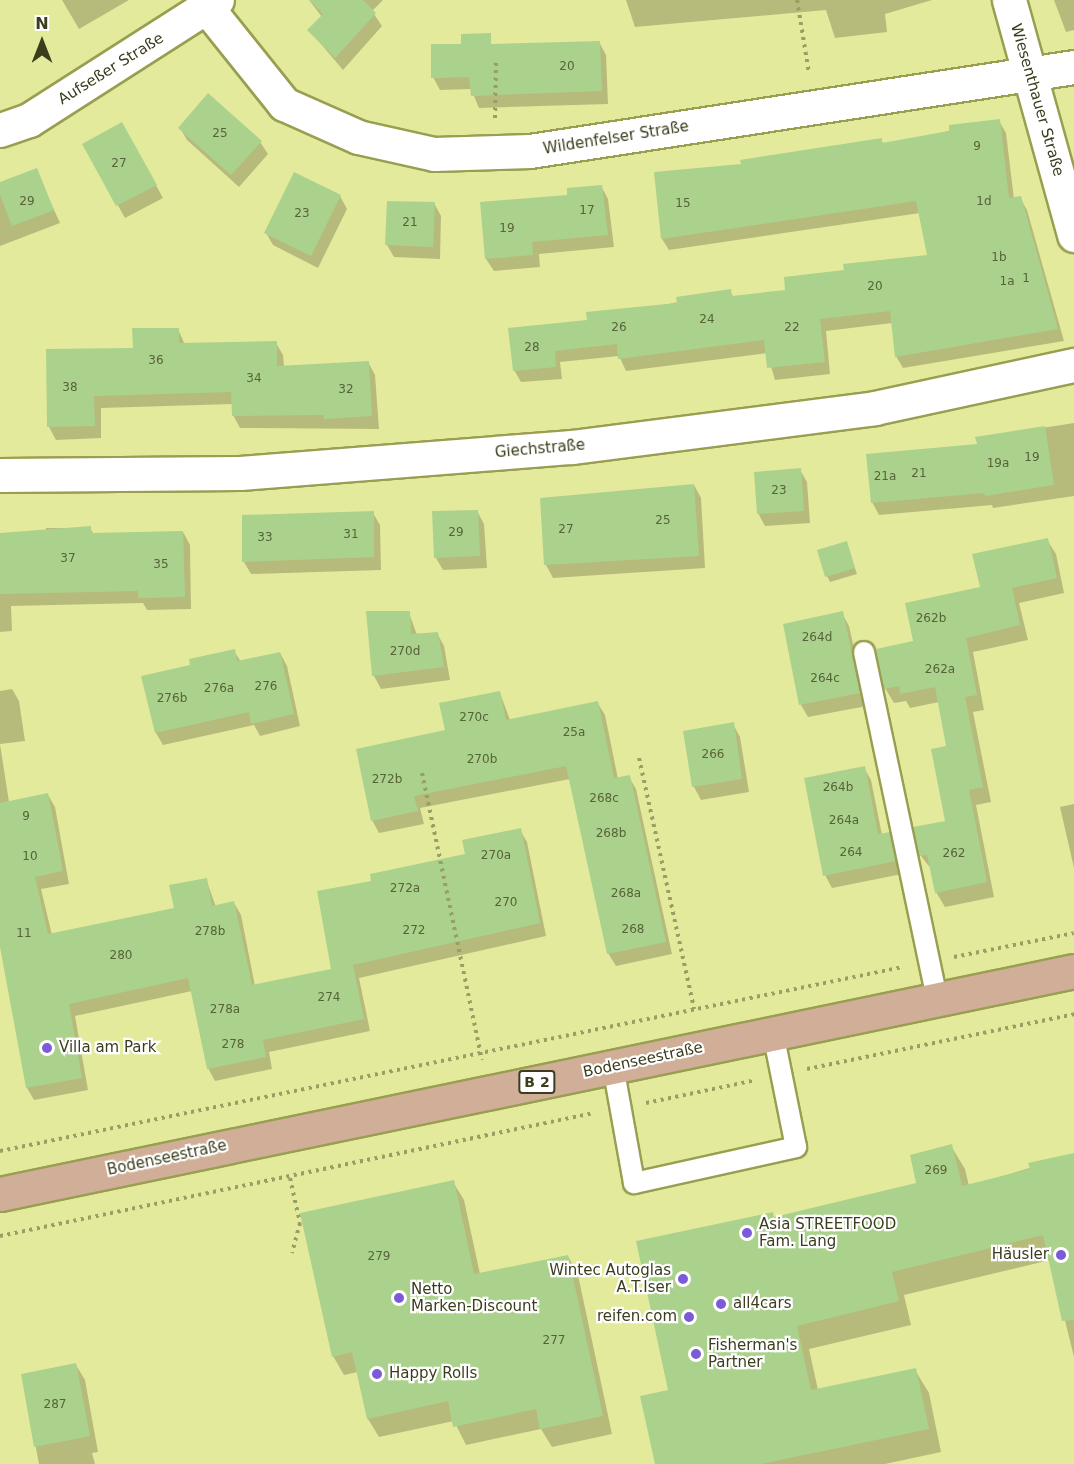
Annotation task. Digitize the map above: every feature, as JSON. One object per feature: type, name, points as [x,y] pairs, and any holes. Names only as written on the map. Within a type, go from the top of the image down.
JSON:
[{"type":"main road","name":"Bodenseestraße","points":[[0,1194],[1074,971]]},
{"type":"street","name":"Wiesenthauer Straße","points":[[1009,0],[1074,234]]},
{"type":"street","name":"Wildenfelser Straße","points":[[212,4],[284,104],[358,137],[434,154],[495,153],[815,108],[1074,67]]},
{"type":"street","name":"Aufseßer Straße","points":[[0,130],[29,120],[212,4]]},
{"type":"street","name":"Giechstraße","points":[[0,475],[240,473],[572,447],[874,408],[1074,365]]},
{"type":"lane","points":[[864,652],[937,999]]},
{"type":"lane","points":[[613,1066],[634,1183],[796,1147],[772,1033]]},
{"type":"path","points":[[797,0],[815,108]]},
{"type":"path","points":[[495,153],[496,62]]},
{"type":"path","points":[[639,758],[694,1009]]},
{"type":"path","points":[[422,773],[489,1092]]},
{"type":"path","points":[[0,1151],[1074,933]]},
{"type":"path","points":[[0,1236],[290,1178],[1074,1014]]},
{"type":"path","points":[[290,1178],[300,1223],[292,1253]]},
{"type":"building","points":[[309,0],[363,0],[376,13],[335,58],[307,30],[323,14]]},
{"type":"building","points":[[491,33],[491,44],[600,41],[602,91],[471,96],[469,77],[431,78],[431,44],[461,44],[461,34]]},
{"type":"building","points":[[208,93],[262,141],[231,175],[178,128]]},
{"type":"building","points":[[1000,119],[1009,198],[1021,196],[1058,329],[895,357],[890,311],[820,319],[825,362],[767,368],[764,340],[618,359],[617,344],[555,351],[556,367],[513,371],[508,328],[587,320],[586,312],[677,303],[676,297],[731,289],[732,296],[785,290],[784,277],[844,270],[843,264],[927,255],[916,201],[661,239],[654,172],[741,164],[740,160],[882,138],[882,143],[949,131],[949,125]]},
{"type":"building","points":[[122,122],[157,185],[116,206],[82,144]]},
{"type":"building","points":[[37,168],[54,210],[12,226],[0,195],[0,182]]},
{"type":"building","points":[[294,172],[341,195],[311,256],[264,233]]},
{"type":"building","points":[[602,185],[608,235],[532,242],[533,255],[485,259],[480,202],[567,195],[567,188]]},
{"type":"building","points":[[387,201],[435,202],[433,247],[385,245]]},
{"type":"building","points":[[132,328],[179,328],[179,343],[277,341],[277,366],[369,361],[372,416],[324,419],[323,415],[232,416],[231,392],[94,396],[95,426],[47,427],[46,349],[133,348]]},
{"type":"building","points":[[1045,426],[1054,485],[985,496],[984,493],[871,503],[866,454],[977,444],[975,437]]},
{"type":"building","points":[[801,468],[804,511],[757,514],[754,472]]},
{"type":"building","points":[[694,484],[699,556],[544,565],[540,498]]},
{"type":"building","points":[[478,510],[480,556],[434,558],[432,511]]},
{"type":"building","points":[[374,511],[374,557],[242,562],[242,515]]},
{"type":"building","points":[[91,526],[91,533],[183,531],[185,597],[138,598],[138,591],[0,594],[0,533]]},
{"type":"building","points":[[1048,538],[1057,578],[1012,588],[1020,625],[966,638],[977,695],[965,697],[983,787],[969,790],[987,882],[935,893],[927,855],[919,856],[913,827],[945,821],[931,749],[946,746],[935,687],[900,694],[899,686],[884,689],[876,649],[913,641],[905,603],[980,587],[972,554]]},
{"type":"building","points":[[847,541],[855,568],[825,577],[817,550]]},
{"type":"building","points":[[366,611],[410,611],[411,634],[438,632],[444,667],[372,676]]},
{"type":"building","points":[[843,611],[860,693],[799,705],[783,624]]},
{"type":"building","points":[[235,649],[237,661],[280,652],[294,714],[251,724],[249,712],[155,733],[141,676],[190,665],[189,659]]},
{"type":"building","points":[[500,691],[506,720],[598,701],[614,778],[630,775],[666,942],[607,954],[566,766],[414,796],[418,811],[371,821],[356,749],[445,730],[439,703]]},
{"type":"building","points":[[734,722],[742,779],[692,787],[683,731]]},
{"type":"building","points":[[865,766],[878,834],[890,832],[896,861],[823,876],[804,778]]},
{"type":"building","points":[[48,793],[63,871],[35,877],[48,934],[174,908],[169,885],[207,878],[212,906],[234,901],[252,985],[331,969],[317,891],[371,881],[370,874],[465,854],[462,840],[521,828],[540,923],[353,965],[364,1019],[263,1040],[266,1057],[207,1069],[188,978],[69,1004],[82,1078],[26,1088],[0,947],[0,803]]},
{"type":"building","points":[[952,1144],[962,1186],[1030,1169],[1028,1163],[1074,1153],[1074,1320],[1062,1321],[1043,1235],[892,1272],[899,1301],[797,1326],[811,1390],[916,1368],[929,1429],[761,1464],[655,1464],[640,1396],[668,1390],[636,1241],[773,1212],[774,1217],[916,1183],[910,1155]]},
{"type":"building","name":"Netto Marken-Discount","points":[[454,1180],[474,1274],[568,1255],[603,1416],[540,1429],[536,1409],[453,1427],[448,1401],[367,1419],[352,1352],[332,1357],[300,1213]]},
{"type":"building","points":[[76,1363],[90,1436],[34,1447],[21,1374]]},
{"type":"place","name":"Villa am Park","points":[[47,1048]]},
{"type":"place","name":"Asia STREETFOOD Fam. Lang","points":[[747,1233]]},
{"type":"place","name":"Häusler","points":[[1061,1255]]},
{"type":"place","name":"Wintec Autoglas A.T.Iser","points":[[683,1279]]},
{"type":"place","name":"Netto Marken-Discount","points":[[399,1298]]},
{"type":"place","name":"all4cars","points":[[721,1304]]},
{"type":"place","name":"reifen.com","points":[[689,1317]]},
{"type":"place","name":"Fisherman's Partner","points":[[696,1354]]},
{"type":"place","name":"Happy Rolls","points":[[377,1374]]}]
